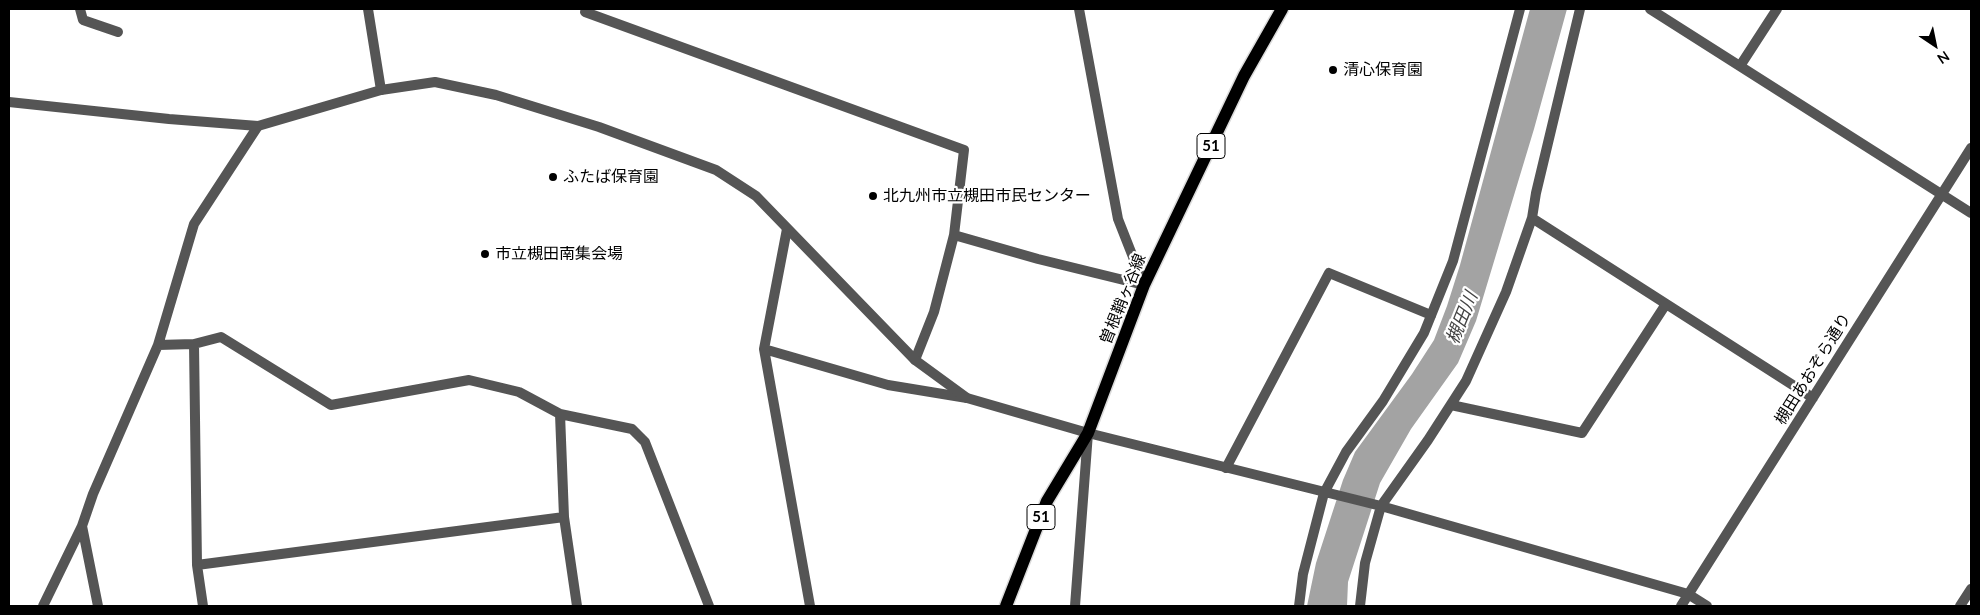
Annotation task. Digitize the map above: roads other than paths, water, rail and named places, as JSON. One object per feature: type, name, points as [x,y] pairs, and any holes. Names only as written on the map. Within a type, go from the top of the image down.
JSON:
[{"type":"main road","name":"曽根鞘ヶ谷線","points":[[1006,606],[1047,501],[1088,433],[1144,285],[1244,76],[1282,9]]},
{"type":"street","points":[[80,9],[84,20],[118,32]]},
{"type":"street","points":[[368,9],[381,90]]},
{"type":"street","points":[[1079,9],[1118,219],[1144,285]]},
{"type":"street","points":[[1299,606],[1302,574],[1324,493],[1346,452],[1383,400],[1424,333],[1453,261],[1520,9]]},
{"type":"street","points":[[1360,606],[1365,563],[1381,506],[1466,381],[1506,292],[1532,218],[1536,193],[1580,9]]},
{"type":"street","points":[[1650,9],[1971,213]]},
{"type":"street","points":[[1740,66],[1777,9]]},
{"type":"street","points":[[584,12],[964,150],[954,235],[934,312],[915,360]]},
{"type":"street","points":[[9,102],[169,119],[258,126],[381,90],[435,82],[496,96],[599,127],[716,170],[756,196],[915,360],[967,398]]},
{"type":"street","points":[[43,606],[82,526],[93,494],[158,344],[194,224],[258,126]]},
{"type":"street","name":"槻田あおぞら通り","points":[[1681,606],[1971,148]]},
{"type":"street","points":[[1532,218],[1813,398]]},
{"type":"street","points":[[787,229],[764,350],[810,606]]},
{"type":"street","points":[[954,235],[1144,285]]},
{"type":"street","points":[[1226,468],[1329,273],[1431,316]]},
{"type":"street","points":[[1451,405],[1582,433],[1666,304]]},
{"type":"street","points":[[158,344],[194,344],[221,337],[331,405],[469,380],[519,392],[560,414],[632,429],[645,442],[709,606]]},
{"type":"street","points":[[194,344],[197,565],[203,606]]},
{"type":"street","points":[[764,350],[888,385],[967,398],[1088,433],[1381,506],[1688,594],[1707,606]]},
{"type":"street","points":[[560,414],[564,517],[577,606]]},
{"type":"street","points":[[1074,606],[1088,433]]},
{"type":"street","points":[[197,565],[564,517]]},
{"type":"street","points":[[82,526],[98,606]]},
{"type":"street","points":[[1960,606],[1971,589]]},
{"type":"water","name":"槻田川","points":[[1530,9],[1567,9],[1534,129],[1476,321],[1458,363],[1411,429],[1380,483],[1348,582],[1347,606],[1307,606],[1316,563],[1343,480],[1355,452],[1412,374],[1434,340],[1447,306]]},
{"type":"place","name":"清心保育園","points":[[1333,70]]},
{"type":"place","name":"ふたば保育園","points":[[553,177]]},
{"type":"place","name":"北九州市立槻田市民センター","points":[[873,196]]},
{"type":"place","name":"市立槻田南集会場","points":[[485,254]]}]
